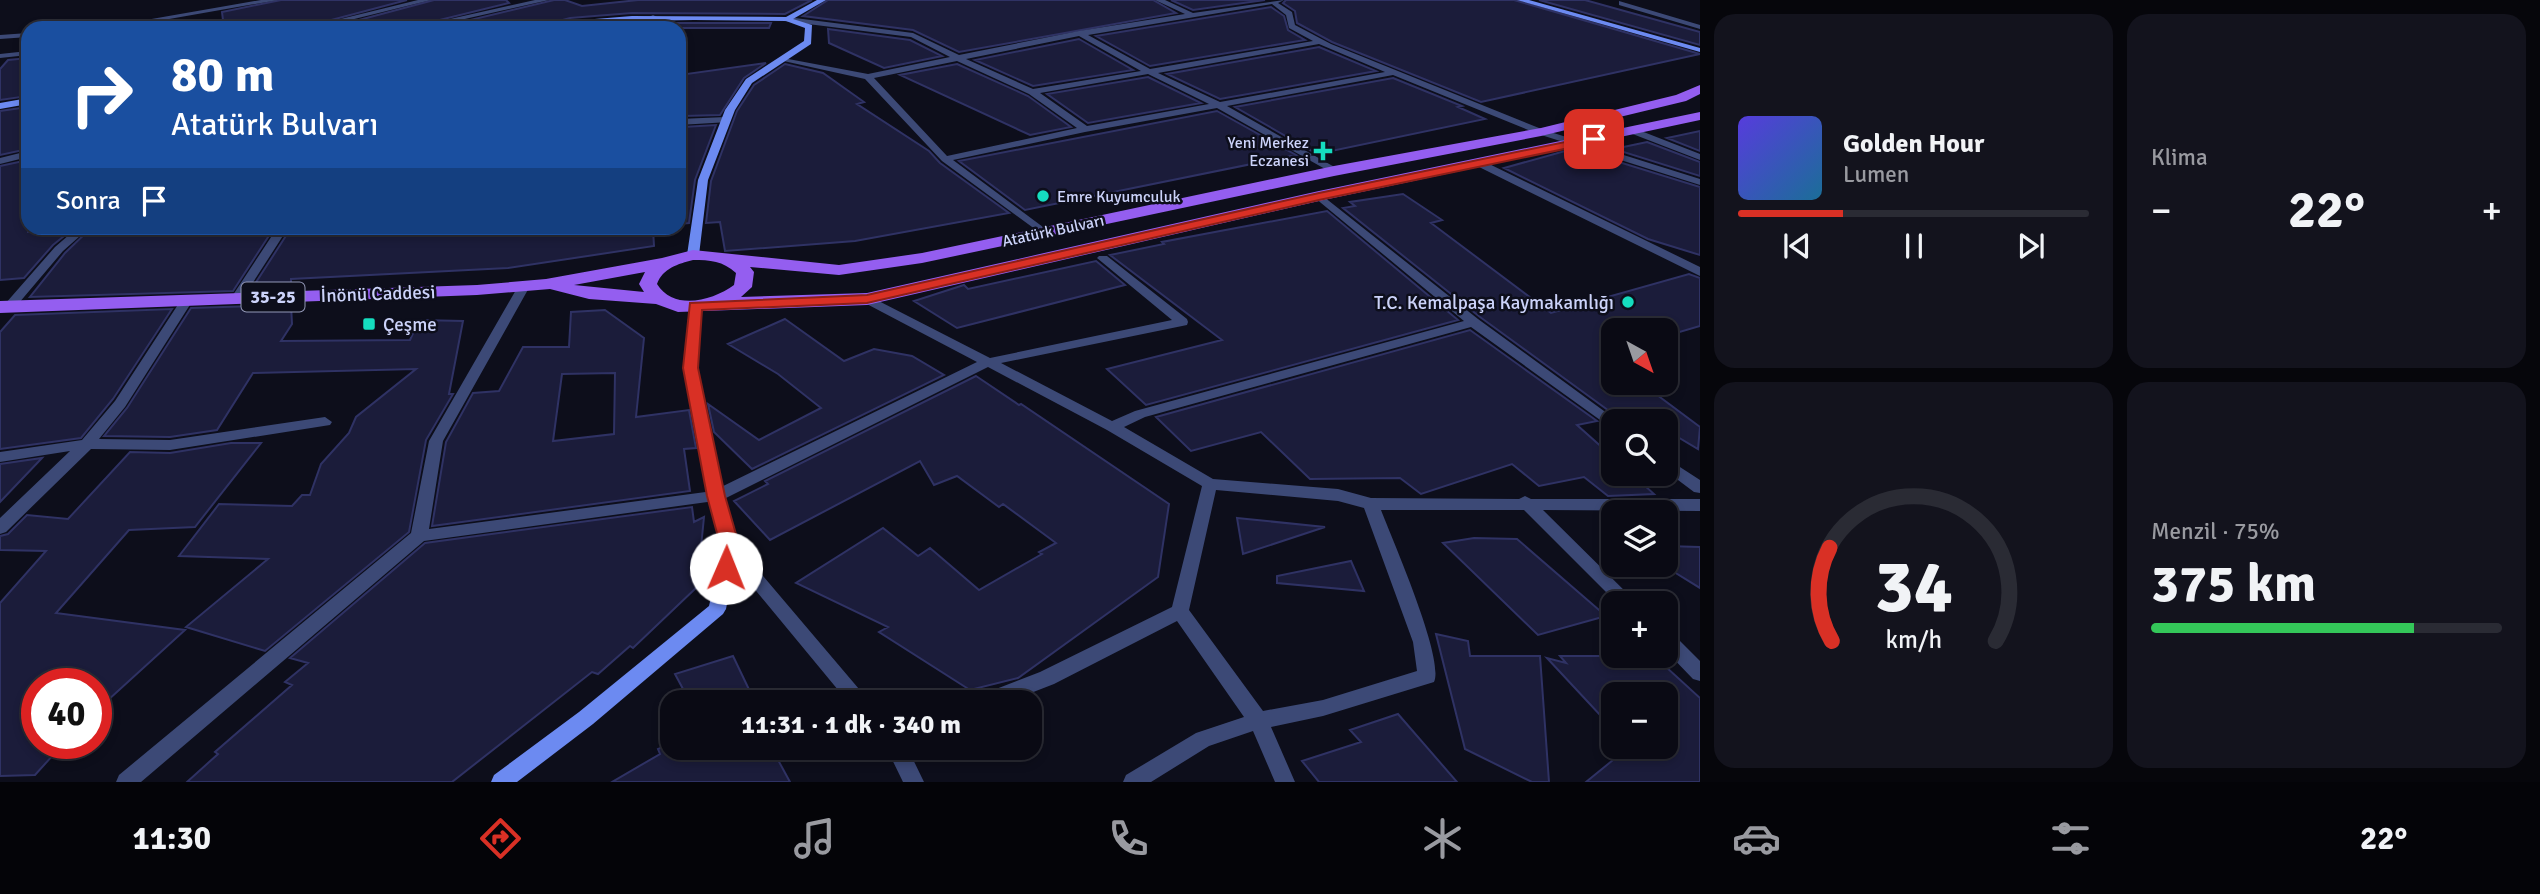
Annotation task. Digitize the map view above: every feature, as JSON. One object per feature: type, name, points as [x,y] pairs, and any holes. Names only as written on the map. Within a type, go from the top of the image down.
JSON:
[{"type":"main road","points":[[787,19],[822,0]]},
{"type":"main road","points":[[1521,0],[1700,50]]},
{"type":"main road","points":[[578,21],[653,17],[787,19],[808,27],[808,42],[749,81],[730,110],[704,180],[693,255]]},
{"type":"main road","name":"Atatürk Bulvarı","points":[[731,260],[839,270],[922,258],[1334,171],[1541,132],[1681,98],[1700,89]]},
{"type":"main road","points":[[0,106],[21,103]]},
{"type":"main road","name":"Atatürk Bulvarı","points":[[702,305],[867,299],[1319,196],[1700,116]]},
{"type":"main road","name":"35-25","points":[[666,263],[693,255],[731,260]]},
{"type":"main road","points":[[501,782],[586,719],[718,608],[730,548],[716,496],[691,368],[702,305],[735,294],[743,287],[745,272],[731,260]]},
{"type":"main road","points":[[659,299],[651,292],[648,284],[650,276],[666,263]]},
{"type":"main road","name":"İnönü Caddesi","points":[[4,307],[524,286],[666,263]]},
{"type":"main road","name":"İnönü Caddesi","points":[[546,284],[589,293],[659,299]]},
{"type":"main road","name":"35-25","points":[[659,299],[669,303],[702,305]]},
{"type":"street","points":[[146,21],[274,0]]},
{"type":"street","points":[[338,21],[427,0]]},
{"type":"street","points":[[447,21],[545,0]]},
{"type":"street","points":[[1159,0],[1192,15]]},
{"type":"street","points":[[783,60],[867,77],[1079,33],[1274,1],[1289,13],[1292,26],[1320,42],[1541,132],[1700,182]]},
{"type":"street","points":[[1622,3],[1700,27]]},
{"type":"street","points":[[653,17],[653,21]]},
{"type":"street","points":[[787,19],[913,35],[1031,92],[1085,129]]},
{"type":"street","points":[[1079,33],[1148,71],[1217,104],[1334,171]]},
{"type":"street","points":[[0,37],[21,36]]},
{"type":"street","points":[[1031,92],[1320,42]]},
{"type":"street","points":[[0,56],[21,54]]},
{"type":"street","points":[[945,159],[1085,129],[1393,73]]},
{"type":"street","points":[[867,77],[945,159],[1043,232]]},
{"type":"street","points":[[686,122],[726,120]]},
{"type":"street","points":[[1633,131],[1700,158]]},
{"type":"street","points":[[0,161],[21,156]]},
{"type":"street","points":[[1477,162],[1700,272]]},
{"type":"street","points":[[1319,196],[1473,322],[1601,416]]},
{"type":"street","points":[[4,307],[75,235]]},
{"type":"street","points":[[237,298],[278,235]]},
{"type":"street","points":[[126,782],[419,536],[716,496],[988,362],[1182,322],[1103,258]]},
{"type":"street","points":[[419,536],[436,441],[524,286]]},
{"type":"street","points":[[867,299],[1112,427],[1210,484],[1338,495],[1371,504],[1525,502],[1700,505]]},
{"type":"street","points":[[0,528],[87,444],[120,404],[187,300]]},
{"type":"street","points":[[1112,427],[1140,414],[1473,322]]},
{"type":"street","points":[[0,457],[87,444],[170,445],[325,422]]},
{"type":"street","points":[[1678,472],[1700,488]]},
{"type":"street","points":[[1210,484],[1181,611],[1258,721],[1285,782]]},
{"type":"street","points":[[1525,502],[1616,591]]},
{"type":"street","points":[[1133,782],[1203,739],[1258,721],[1323,708],[1427,676],[1422,642],[1371,504]]},
{"type":"street","points":[[730,548],[850,690]]},
{"type":"street","points":[[1016,690],[1046,678],[1181,611]]},
{"type":"street","points":[[1678,651],[1700,673]]},
{"type":"street","points":[[903,760],[914,782]]},
{"type":"building","points":[[281,0],[407,0],[328,21],[223,21],[222,12]]},
{"type":"building","points":[[434,0],[506,0],[509,3],[436,21],[355,21]]},
{"type":"building","points":[[554,0],[565,0],[582,6],[638,0],[812,0],[785,14],[632,13],[559,21],[466,21]]},
{"type":"building","points":[[828,0],[1153,0],[1176,13],[959,52],[913,30],[803,16]]},
{"type":"building","points":[[1171,0],[1265,0],[1193,10]]},
{"type":"building","points":[[1286,0],[1514,0],[1700,54],[1481,102],[1332,42],[1297,23],[1295,11],[1283,3]]},
{"type":"building","points":[[1539,0],[1585,0],[1700,32],[1700,45]]},
{"type":"building","points":[[1271,7],[1284,16],[1288,30],[1305,40],[1150,66],[1096,36]]},
{"type":"building","points":[[686,23],[771,23],[769,28],[686,28]]},
{"type":"building","points":[[828,29],[910,40],[942,56],[884,68],[829,43]]},
{"type":"building","points":[[1079,39],[1133,70],[1033,86],[975,60]]},
{"type":"building","points":[[1319,47],[1376,71],[1220,99],[1167,74]]},
{"type":"building","points":[[21,59],[21,97],[0,100],[0,69],[8,60]]},
{"type":"building","points":[[766,63],[744,78],[720,115],[686,116],[686,74]]},
{"type":"building","points":[[785,64],[823,73],[864,102],[857,104],[929,151],[940,163],[1009,213],[855,241],[725,251],[720,222],[706,223],[711,181],[737,111],[754,85]]},
{"type":"building","points":[[957,64],[1028,96],[1071,127],[1030,135],[900,75]]},
{"type":"building","points":[[1148,77],[1201,103],[1088,123],[1047,94]]},
{"type":"building","points":[[1393,78],[1462,106],[1458,107],[1485,119],[1317,154],[1235,107]]},
{"type":"building","points":[[21,108],[21,150],[0,155],[0,111]]},
{"type":"building","points":[[1217,111],[1296,155],[1025,210],[959,161]]},
{"type":"building","points":[[716,125],[695,180],[689,223],[686,223],[686,127]]},
{"type":"building","points":[[1700,131],[1700,151],[1667,138]]},
{"type":"building","points":[[1647,142],[1700,162],[1700,176],[1614,149]]},
{"type":"building","points":[[1565,151],[1579,155],[1593,154],[1700,187],[1700,255],[1648,239],[1504,168]]},
{"type":"building","points":[[21,162],[21,235],[65,235],[24,278],[0,280],[0,166]]},
{"type":"building","points":[[1403,194],[1442,220],[1431,223],[1551,313],[1689,274],[1700,278],[1700,326],[1678,332],[1678,318],[1601,318],[1601,396],[1658,396],[1676,409],[1606,409],[1480,317],[1343,208],[1355,206],[1350,202]]},
{"type":"building","points":[[1327,211],[1458,320],[1146,405],[1107,369],[1222,340],[1110,255],[1164,244],[1162,242]]},
{"type":"building","points":[[84,235],[269,235],[233,291],[30,297],[65,253]]},
{"type":"building","points":[[286,235],[653,235],[654,246],[508,268],[291,279],[291,289],[251,290]]},
{"type":"building","points":[[1096,261],[1125,285],[957,328],[914,301],[964,285],[968,289]]},
{"type":"building","points":[[291,305],[292,324],[281,341],[410,340],[419,320],[463,321],[449,394],[453,394],[426,440],[409,532],[265,651],[186,627],[268,559],[179,556],[219,504],[292,506],[302,495],[310,495],[321,464],[349,433],[356,417],[416,369],[253,373],[217,430],[170,437],[104,436],[127,408],[191,308]]},
{"type":"building","points":[[172,309],[113,399],[81,438],[0,449],[0,332],[15,315]]},
{"type":"building","points":[[605,310],[644,338],[636,417],[689,410],[696,448],[684,449],[690,491],[432,526],[446,442],[473,393],[499,391],[523,347],[569,347],[571,312]],"holes":[[[615,373],[614,434],[553,441],[562,374]]]},
{"type":"building","points":[[785,319],[844,361],[874,349],[912,356],[944,375],[752,469],[714,432],[708,404],[759,440],[821,408],[778,374],[728,344]]},
{"type":"building","points":[[1470,330],[1597,421],[1577,425],[1601,446],[1601,486],[1645,486],[1654,494],[1608,496],[1584,477],[1539,486],[1512,464],[1421,494],[1400,478],[1310,479],[1261,432],[1191,451],[1156,417]]},
{"type":"building","points":[[976,376],[1169,504],[1158,577],[1018,678],[970,690],[879,632],[888,627],[796,583],[883,528],[918,556],[930,548],[979,590],[1056,543],[1003,504],[999,507],[957,476],[934,485],[920,461],[770,540],[734,501],[768,484],[765,481]]},
{"type":"building","points":[[1678,411],[1700,427],[1698,449],[1678,437]]},
{"type":"building","points":[[231,443],[261,443],[195,527],[129,530],[56,613],[185,630],[112,696],[112,668],[21,668],[21,759],[49,759],[35,775],[0,776],[0,603],[46,551],[0,550],[0,536],[8,534],[27,515],[68,519],[130,452],[170,453]]},
{"type":"building","points":[[42,458],[0,502],[0,464]]},
{"type":"building","points":[[692,507],[694,522],[704,517],[697,587],[633,648],[630,646],[598,674],[592,672],[452,782],[187,782],[218,754],[215,752],[292,685],[285,682],[308,663],[290,658],[425,543]]},
{"type":"building","points":[[1237,518],[1325,527],[1243,554]]},
{"type":"building","points":[[1474,538],[1517,539],[1601,612],[1601,617],[1538,635],[1443,543]]},
{"type":"building","points":[[1678,546],[1700,547],[1700,588],[1678,574]]},
{"type":"building","points":[[1351,561],[1364,591],[1277,583],[1277,576]]},
{"type":"building","points":[[1436,634],[1468,641],[1470,656],[1540,656],[1549,782],[1532,782],[1465,749]]},
{"type":"building","points":[[733,656],[749,690],[684,690],[675,674]]},
{"type":"building","points":[[1560,656],[1601,656],[1601,668],[1667,668],[1700,698],[1700,782],[1586,782],[1614,759],[1678,759],[1678,682],[1601,682],[1601,716],[1547,658],[1566,663]]},
{"type":"building","points":[[1398,714],[1457,782],[1319,782],[1302,761],[1361,742],[1350,730]]},
{"type":"building","points":[[660,754],[660,760],[778,760],[790,782],[612,782]]},
{"type":"place","name":"Yeni Merkez Eczanesi","points":[[1323,151]]},
{"type":"place","name":"Emre Kuyumculuk","points":[[1043,196]]},
{"type":"place","name":"T.C. Kemalpaşa Kaymakamlığı","points":[[1628,302]]},
{"type":"place","name":"Çeşme","points":[[369,324]]},
{"type":"route","points":[[726,568],[730,548],[716,496],[691,368],[695,306],[867,299],[1319,196],[1594,139]]}]
